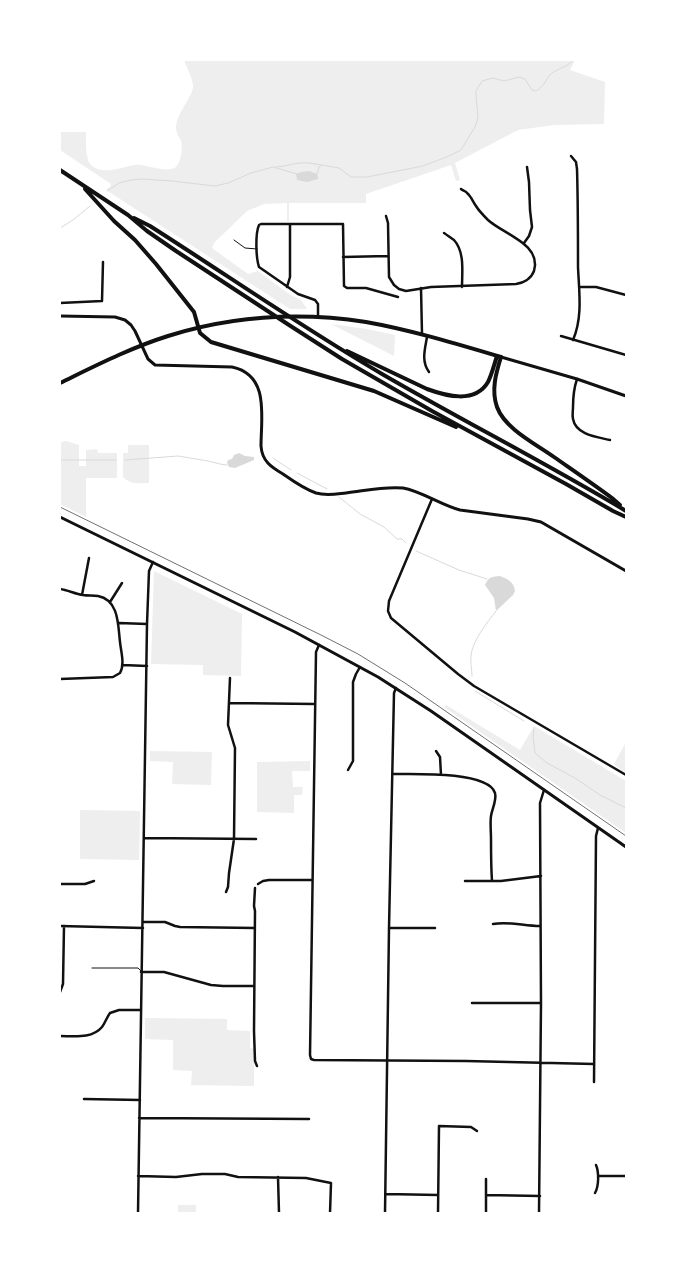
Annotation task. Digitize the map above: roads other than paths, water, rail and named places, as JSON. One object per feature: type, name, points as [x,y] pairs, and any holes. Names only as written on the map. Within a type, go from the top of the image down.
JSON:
[{"type":"main road","points":[[60,170],[128,215],[147,231],[289,325],[387,385],[626,517]]},
{"type":"main road","points":[[81,183],[114,221],[135,240],[194,312],[201,335],[216,344],[374,391],[480,437]]},
{"type":"main road","points":[[128,215],[158,230],[328,342],[626,510]]},
{"type":"main road","points":[[60,383],[168,336],[223,323],[288,316],[318,317],[372,324],[422,335],[499,356]]},
{"type":"main road","points":[[328,342],[427,389],[454,396],[469,395],[485,386],[499,356]]},
{"type":"main road","points":[[499,356],[494,395],[497,408],[506,421],[523,436],[612,498],[626,510]]},
{"type":"street","points":[[572,156],[576,162],[577,169],[579,287],[578,323],[573,340]]},
{"type":"street","points":[[524,243],[532,227],[530,182],[527,167]]},
{"type":"street","points":[[386,216],[388,223],[389,277],[399,289],[406,291],[421,288],[516,284],[528,280],[534,271],[534,264],[531,253],[524,243],[493,224],[480,212],[468,193],[461,189]]},
{"type":"street","points":[[286,287],[290,276],[290,224]]},
{"type":"street","points":[[318,317],[318,306],[315,300],[286,287],[259,267],[257,229],[259,225],[343,224],[344,286],[366,288],[398,297]]},
{"type":"street","points":[[444,233],[455,242],[462,259],[462,287]]},
{"type":"street","points":[[343,257],[388,256]]},
{"type":"street","points":[[60,303],[102,302],[102,262]]},
{"type":"street","points":[[579,287],[596,287],[626,295]]},
{"type":"street","points":[[421,288],[422,335]]},
{"type":"street","points":[[60,316],[110,316],[120,318],[131,325],[136,331],[149,361],[157,365],[232,367],[248,374],[256,382],[260,392],[263,457],[273,468],[315,493],[327,495],[400,488],[412,490],[449,506],[466,511],[541,522],[626,571]]},
{"type":"street","points":[[561,336],[626,355]]},
{"type":"street","points":[[427,337],[424,361],[429,372]]},
{"type":"street","points":[[499,356],[626,396]]},
{"type":"street","points":[[577,379],[574,390],[574,423],[583,432],[610,440]]},
{"type":"street","points":[[432,499],[389,601],[388,611],[391,618],[474,686],[626,775]]},
{"type":"street","points":[[60,517],[275,622],[360,667],[396,688],[626,847]]},
{"type":"street","points":[[82,595],[89,558]]},
{"type":"street","points":[[138,1213],[147,624],[149,571],[152,562]]},
{"type":"street","points":[[110,602],[122,583]]},
{"type":"street","points":[[60,589],[82,595],[99,596],[110,602],[116,610],[123,665],[120,673],[113,677],[60,678]]},
{"type":"street","points":[[118,624],[147,624]]},
{"type":"street","points":[[319,645],[316,652],[311,1059],[594,1064]]},
{"type":"street","points":[[123,665],[147,666]]},
{"type":"street","points":[[348,770],[353,761],[353,682],[360,667]]},
{"type":"street","points":[[226,892],[234,839],[235,748],[228,728],[230,678]]},
{"type":"street","points":[[385,1213],[389,928],[394,693],[396,688]]},
{"type":"street","points":[[229,703],[316,704]]},
{"type":"street","points":[[436,751],[440,757],[441,775]]},
{"type":"street","points":[[393,774],[461,776],[492,788],[496,799],[491,818],[492,881]]},
{"type":"street","points":[[539,1213],[540,803],[544,790]]},
{"type":"street","points":[[594,1082],[596,836],[598,828]]},
{"type":"street","points":[[144,838],[256,839]]},
{"type":"street","points":[[465,880],[501,881],[541,876]]},
{"type":"street","points":[[258,884],[272,879],[312,880]]},
{"type":"street","points":[[60,884],[85,884],[94,881]]},
{"type":"street","points":[[255,888],[254,986],[255,1060],[257,1066]]},
{"type":"street","points":[[143,922],[165,922],[177,927],[255,928]]},
{"type":"street","points":[[493,924],[511,922],[526,926],[540,926]]},
{"type":"street","points":[[60,992],[63,984],[62,926],[143,928]]},
{"type":"street","points":[[389,928],[436,928]]},
{"type":"street","points":[[141,972],[164,972],[211,985],[254,986]]},
{"type":"street","points":[[472,1003],[540,1003]]},
{"type":"street","points":[[60,1036],[96,1034],[110,1013],[118,1010],[141,1010]]},
{"type":"street","points":[[84,1098],[140,1100]]},
{"type":"street","points":[[139,1118],[308,1119]]},
{"type":"street","points":[[438,1213],[439,1126],[471,1127],[477,1131]]},
{"type":"street","points":[[595,1193],[598,1176],[596,1165]]},
{"type":"street","points":[[138,1176],[176,1177],[226,1174],[238,1177],[306,1178],[331,1183],[330,1213]]},
{"type":"street","points":[[598,1176],[626,1176]]},
{"type":"street","points":[[278,1177],[279,1213]]},
{"type":"street","points":[[486,1179],[486,1213]]},
{"type":"street","points":[[386,1194],[438,1195]]},
{"type":"street","points":[[486,1195],[540,1196]]},
{"type":"lane","points":[[234,240],[245,248],[257,249]]},
{"type":"lane","points":[[92,968],[138,968],[141,972]]},
{"type":"waterway","points":[[316,174],[322,165],[339,168],[351,177],[367,177],[423,166],[449,156],[461,150],[476,125],[478,117],[476,91],[482,81],[493,78],[504,81],[519,77],[525,79],[532,90],[536,91],[552,73],[573,60]]},
{"type":"waterway","points":[[276,167],[304,163],[321,165]]},
{"type":"waterway","points":[[107,191],[119,183],[142,179],[215,186],[273,167],[297,174]]},
{"type":"waterway","points":[[60,228],[90,206]]},
{"type":"waterway","points":[[125,460],[178,456],[227,465]]},
{"type":"waterway","points":[[273,458],[291,470]]},
{"type":"waterway","points":[[60,460],[116,460]]},
{"type":"waterway","points":[[297,473],[327,489]]},
{"type":"waterway","points":[[339,497],[360,514],[384,527],[397,539],[402,539],[406,543]]},
{"type":"waterway","points":[[416,551],[459,570],[487,579]]},
{"type":"waterway","points":[[472,676],[471,658],[474,644],[496,611]]},
{"type":"waterway","points":[[475,691],[524,721]]},
{"type":"waterway","points":[[534,729],[535,753],[547,763],[575,778],[600,795],[626,808]]},
{"type":"railway","points":[[60,507],[358,654],[405,683],[626,836]]}]
